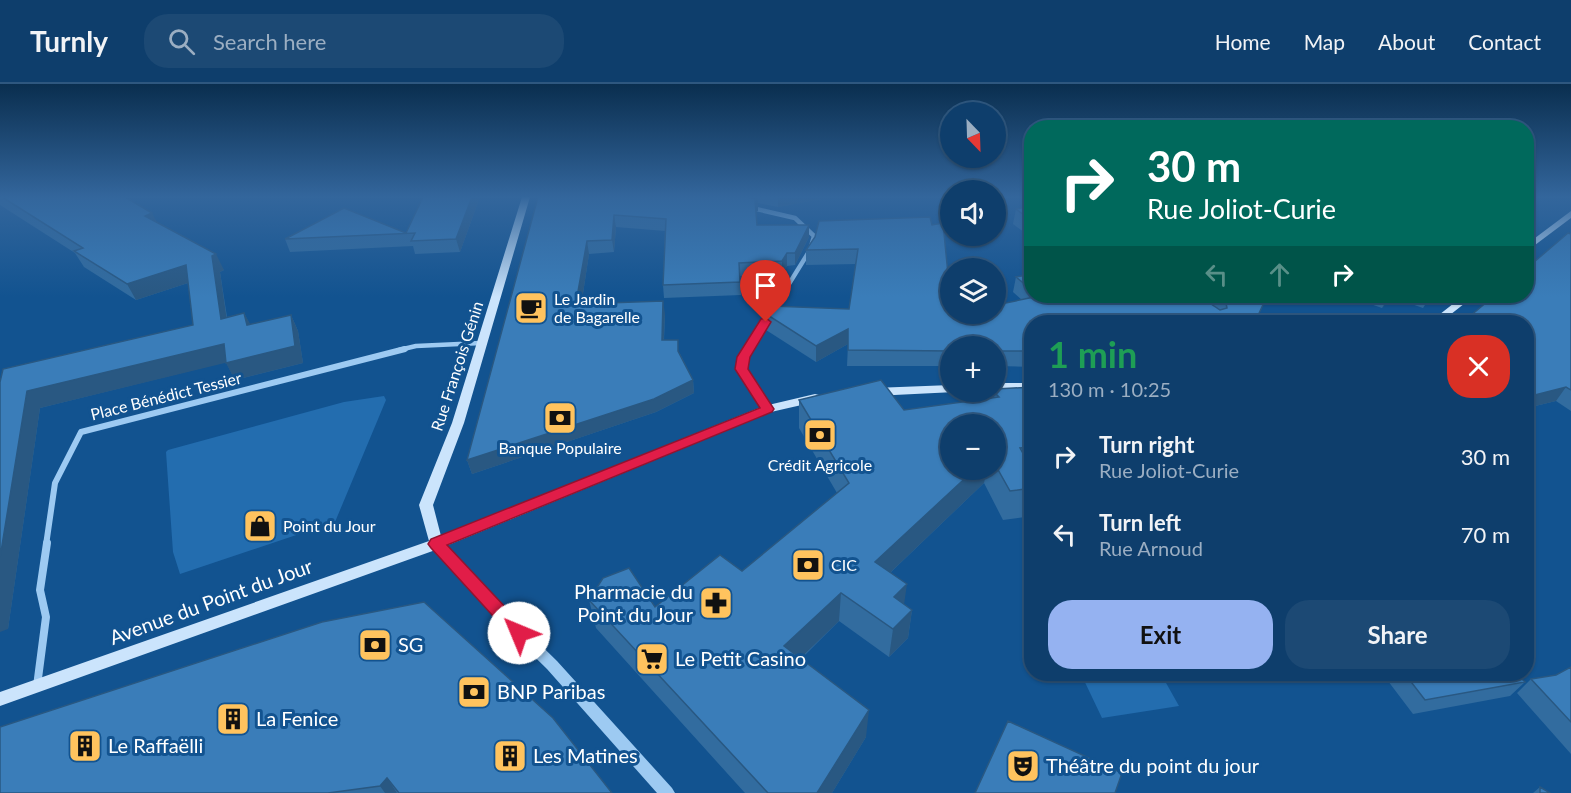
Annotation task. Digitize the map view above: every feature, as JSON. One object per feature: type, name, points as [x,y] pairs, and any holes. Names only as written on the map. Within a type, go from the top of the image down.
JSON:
[{"type":"main road","name":"Rue François Génin","points":[[436,544],[426,505],[436,474],[458,423],[516,230]]},
{"type":"main road","points":[[1534,243],[1550,230]]},
{"type":"main road","points":[[1444,315],[1460,303]]},
{"type":"main road","points":[[1006,387],[1024,387]]},
{"type":"main road","points":[[861,393],[940,389]]},
{"type":"main road","name":"Avenue du Point du Jour","points":[[0,699],[436,544],[768,409],[829,396]]},
{"type":"street","points":[[768,409],[750,386],[742,369],[744,357],[810,250],[814,236],[811,230]]},
{"type":"street","name":"Place Bénédict Tessier","points":[[37,687],[46,617],[40,590],[55,483],[81,432],[416,346],[481,343]]},
{"type":"street","points":[[436,544],[503,617],[552,665],[667,793]]},
{"type":"shaded area","points":[[384,396],[386,400],[335,522],[180,574],[173,552],[166,452],[168,450],[344,402]]},
{"type":"shaded area","points":[[1084,681],[1165,681],[1179,706],[1102,718]]},
{"type":"building","points":[[55,230],[171,230],[216,254],[212,256],[221,319],[244,313],[247,325],[291,315],[295,346],[226,363],[224,344],[27,391],[0,558],[0,382],[3,369],[193,325],[186,265],[127,284],[74,251],[83,248]]},
{"type":"building","points":[[302,230],[399,230],[406,233],[407,230],[459,230],[456,239],[411,241],[415,233],[285,239]]},
{"type":"building","points":[[529,230],[613,230],[612,240],[587,241],[577,297],[581,297],[580,304],[663,301],[662,340],[678,340],[678,351],[693,380],[654,399],[467,460]]},
{"type":"building","points":[[665,230],[806,230],[795,253],[787,253],[782,261],[739,263],[740,282],[663,285]]},
{"type":"building","points":[[817,230],[940,230],[940,246],[945,246],[946,258],[940,258],[940,324],[1006,324],[1006,303],[1024,299],[1024,303],[1210,303],[1220,310],[1227,308],[1226,303],[1264,303],[1258,315],[1024,315],[1024,351],[1006,351],[1006,336],[940,336],[940,351],[848,350],[848,329],[816,346],[766,314],[771,306],[849,309],[858,249],[806,250]]},
{"type":"building","points":[[1568,233],[1571,234],[1571,390],[1566,387],[1534,395],[1534,315],[1471,315],[1486,303],[1534,303],[1534,262]]},
{"type":"building","points":[[1024,276],[1024,284],[1016,277]]},
{"type":"building","points":[[881,380],[904,410],[962,402],[1006,402],[1006,388],[1024,387],[1024,448],[1020,448],[1024,455],[1024,489],[1010,491],[1004,480],[1006,480],[1006,414],[940,414],[940,480],[963,480],[875,562],[907,584],[894,597],[912,610],[893,629],[841,593],[784,646],[869,710],[817,793],[768,793],[589,600],[603,578],[629,568],[655,607],[720,555],[742,571],[849,483],[799,400]]},
{"type":"building","points":[[424,602],[553,718],[612,793],[399,793],[387,778],[380,786],[328,793],[0,793],[0,727],[322,622]]},
{"type":"building","points":[[1571,667],[1571,722],[1533,681],[1534,679],[1556,675]]},
{"type":"building","points":[[1410,681],[1525,682],[1425,700]]},
{"type":"building","points":[[1008,721],[1122,773],[1115,793],[975,793]]},
{"type":"building","points":[[1540,787],[1550,793],[1540,793]]},
{"type":"place","name":"Le Jardin de Bagarelle","points":[[531,308]]},
{"type":"place","name":"Banque Populaire","points":[[560,418]]},
{"type":"place","name":"Crédit Agricole","points":[[820,435]]},
{"type":"place","name":"Point du Jour","points":[[260,526]]},
{"type":"place","name":"CIC","points":[[808,565]]},
{"type":"place","name":"Pharmacie du Point du Jour","points":[[716,603]]},
{"type":"place","name":"SG","points":[[375,645]]},
{"type":"place","name":"Le Petit Casino","points":[[652,659]]},
{"type":"place","name":"BNP Paribas","points":[[474,692]]},
{"type":"place","name":"La Fenice","points":[[233,719]]},
{"type":"place","name":"Le Raffaëlli","points":[[85,746]]},
{"type":"place","name":"Les Matines","points":[[510,756]]},
{"type":"place","name":"Théâtre du point du jour","points":[[1023,766]]},
{"type":"route","points":[[519,633],[436,544],[768,409],[750,386],[742,369],[744,357],[766,322]]}]
